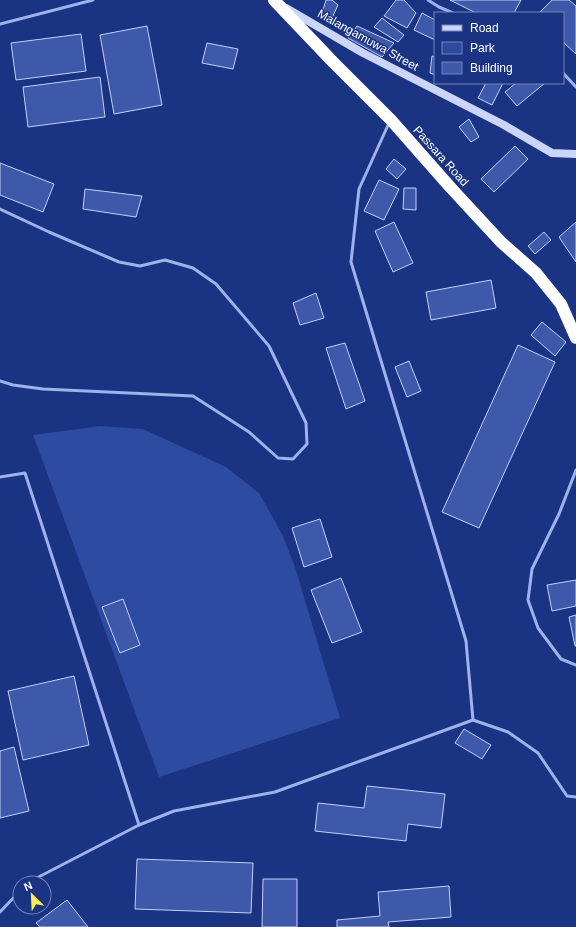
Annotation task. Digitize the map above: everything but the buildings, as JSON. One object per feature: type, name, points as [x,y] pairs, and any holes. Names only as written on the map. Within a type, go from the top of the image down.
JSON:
[{"type":"highway","name":"Passara Road","points":[[278,1],[333,62],[391,120],[451,188],[502,242],[536,273],[561,304],[576,338]]},
{"type":"street","name":"Malangamuwa Street","points":[[278,1],[363,52],[504,125],[552,153],[576,154]]},
{"type":"lane","points":[[0,24],[93,0]]},
{"type":"lane","points":[[428,0],[440,8],[450,12]]},
{"type":"lane","points":[[564,74],[576,87]]},
{"type":"lane","points":[[391,120],[359,189],[351,262],[466,642],[473,720]]},
{"type":"lane","points":[[0,209],[118,262],[140,266],[165,260],[193,268],[216,284],[269,346],[306,423],[307,444],[293,459],[278,458],[249,432],[193,396],[43,389],[13,385],[0,381]]},
{"type":"lane","points":[[576,470],[559,514],[532,569],[528,600],[538,628],[561,659],[576,665]]},
{"type":"lane","points":[[0,477],[25,473],[139,826]]},
{"type":"lane","points":[[44,875],[139,826],[174,810],[275,792],[473,720],[508,732],[538,753],[567,796],[576,797]]},
{"type":"lane","points":[[0,912],[12,899]]},
{"type":"green space","points":[[100,426],[143,429],[226,467],[259,493],[282,534],[295,567],[340,718],[159,777],[33,435]]}]
